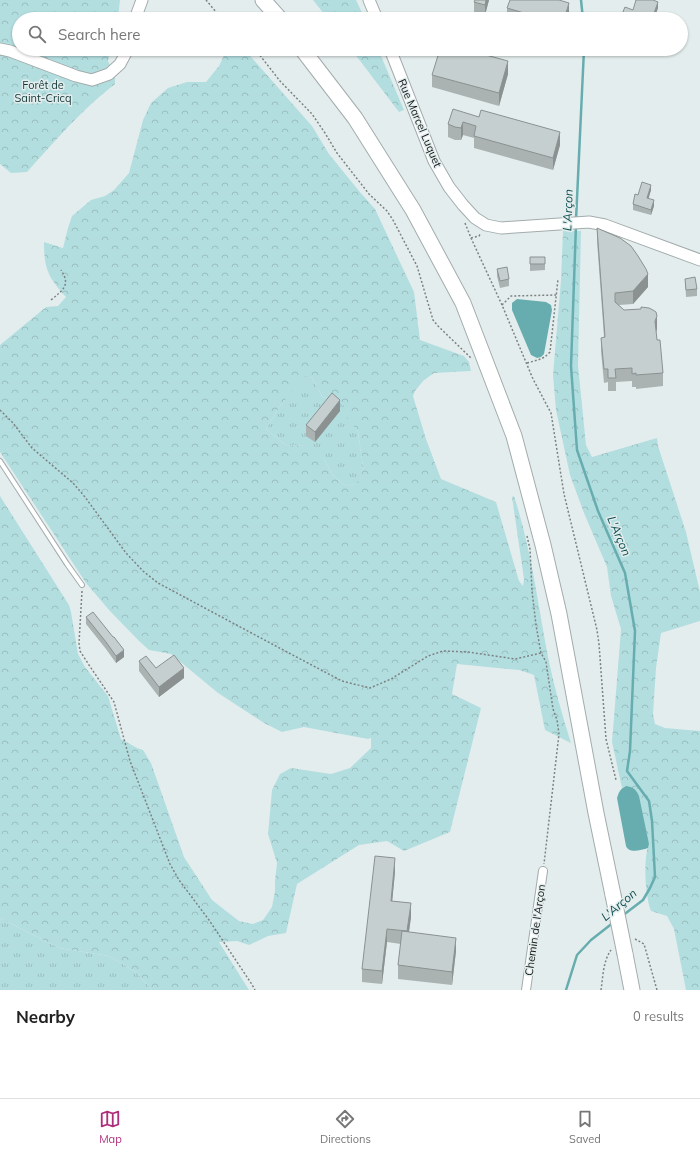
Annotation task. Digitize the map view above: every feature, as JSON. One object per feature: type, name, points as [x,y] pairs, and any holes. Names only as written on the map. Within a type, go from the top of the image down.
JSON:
[{"type":"highway","points":[[263,0],[274,12]]},
{"type":"highway","points":[[307,56],[355,118],[413,210],[463,303],[514,436],[543,545],[559,614],[596,813],[632,990]]},
{"type":"street","points":[[138,12],[142,0]]},
{"type":"street","points":[[369,0],[374,12]]},
{"type":"street","points":[[0,49],[12,52]]},
{"type":"street","points":[[23,56],[76,76],[92,80],[109,74],[120,64],[124,56]]},
{"type":"street","name":"Rue Marcel Luquet","points":[[393,56],[434,161],[449,187],[463,206],[475,218],[486,225],[501,228],[571,222],[590,222],[605,225],[700,260]]},
{"type":"street","name":"Chemin de l'Arçon","points":[[526,990],[543,871]]},
{"type":"lane","points":[[0,461],[82,585]]},
{"type":"path","points":[[206,0],[216,12]]},
{"type":"path","points":[[260,56],[280,81],[312,114],[337,153],[367,191],[387,211],[417,266],[433,320],[467,353],[472,360]]},
{"type":"path","points":[[463,206],[465,223],[471,238],[502,305],[533,379],[551,413],[564,494],[597,630],[606,739],[616,780]]},
{"type":"path","points":[[51,300],[62,291],[66,285],[65,275],[61,270]]},
{"type":"path","points":[[526,363],[542,359],[550,352],[558,279]]},
{"type":"path","points":[[502,305],[511,296],[556,295]]},
{"type":"path","points":[[0,410],[13,423],[32,448],[72,483],[85,497],[126,553],[143,571],[158,583],[342,681],[370,688],[391,679],[428,656],[443,651],[468,652],[515,659],[541,653]]},
{"type":"path","points":[[527,535],[530,549],[532,591],[536,625],[541,653],[546,662],[553,709],[558,720],[559,734],[543,871]]},
{"type":"path","points":[[82,585],[79,643],[80,651],[114,702],[130,761],[170,864],[179,880],[209,920],[251,982],[254,990]]},
{"type":"green space","name":"Forêt de Saint-Cricq","points":[[0,0],[120,0],[119,12],[12,12],[12,56],[109,56],[108,61],[115,76],[115,84],[91,104],[58,137],[27,172],[11,173],[0,164]]},
{"type":"green space","points":[[313,0],[356,0],[362,12],[322,12]]},
{"type":"green space","points":[[224,56],[250,56],[312,126],[329,154],[375,209],[414,292],[420,340],[464,356],[469,362],[471,371],[434,373],[423,381],[413,396],[426,439],[441,479],[496,502],[519,581],[523,586],[524,579],[512,497],[514,496],[530,556],[550,668],[571,743],[545,730],[534,675],[519,670],[457,664],[452,694],[481,708],[450,832],[404,851],[387,841],[359,845],[297,884],[286,933],[268,936],[249,945],[237,941],[219,942],[249,990],[152,990],[136,972],[109,956],[59,948],[0,918],[0,496],[69,605],[78,654],[85,667],[108,696],[121,739],[143,750],[151,763],[184,857],[212,900],[239,921],[253,924],[263,920],[272,907],[277,863],[268,834],[272,790],[280,774],[291,768],[331,774],[350,768],[371,748],[371,738],[368,739],[304,727],[282,732],[264,723],[218,693],[171,654],[149,650],[109,610],[86,583],[0,452],[0,345],[46,307],[58,306],[66,297],[55,284],[48,272],[45,259],[44,242],[63,248],[72,216],[91,200],[105,196],[114,190],[129,173],[143,120],[151,103],[168,88],[187,82],[206,82],[219,66]],"holes":[[[305,376],[312,378],[323,398],[330,395],[348,409],[345,415],[358,432],[363,467],[357,483],[347,486],[335,478],[324,460],[314,451],[302,445],[287,446],[266,429],[280,406]]]},
{"type":"green space","points":[[356,56],[381,56],[404,110],[399,112]]},
{"type":"green space","points":[[563,231],[581,231],[578,365],[586,445],[592,457],[657,438],[658,446],[686,532],[700,592],[700,621],[661,633],[656,668],[653,714],[655,724],[665,728],[700,731],[700,990],[686,990],[674,929],[667,916],[651,911],[647,897],[645,868],[649,844],[626,786],[622,788],[612,742],[621,629],[611,596],[607,567],[570,475],[556,410],[553,375],[561,280]]},
{"type":"green space","points":[[305,375],[312,378],[323,398],[330,395],[349,409],[346,415],[358,432],[363,467],[358,483],[347,486],[335,478],[324,460],[302,445],[287,446],[266,429],[280,406]]},
{"type":"green space","points":[[0,918],[59,948],[109,956],[136,972],[152,990],[0,990]]},
{"type":"shaded area","points":[[517,299],[546,302],[551,305],[552,310],[544,354],[541,357],[537,358],[531,355],[512,310],[512,303]]},
{"type":"shaded area","points":[[626,786],[634,789],[639,796],[649,844],[648,848],[632,851],[626,846],[617,798],[622,788]]},
{"type":"building","points":[[475,0],[486,0],[485,5],[474,2]]},
{"type":"building","points":[[510,0],[559,0],[569,3],[566,12],[520,12],[507,8]]},
{"type":"building","points":[[636,0],[653,0],[658,2],[654,12],[623,12],[625,7],[633,10]]},
{"type":"building","points":[[438,56],[490,56],[508,61],[499,93],[432,75]]},
{"type":"building","points":[[453,109],[479,117],[481,110],[560,132],[553,158],[474,136],[476,126],[463,122],[461,128],[448,124]]},
{"type":"building","points":[[642,182],[651,185],[647,198],[654,200],[651,210],[633,204],[635,194],[638,195]]},
{"type":"building","points":[[597,228],[620,238],[631,246],[646,269],[648,274],[633,291],[615,293],[615,302],[624,310],[641,309],[641,307],[649,308],[656,312],[657,316],[655,321],[657,340],[660,340],[663,373],[636,375],[636,373],[632,374],[632,368],[615,369],[616,378],[608,378],[608,369],[604,369],[601,338],[605,337]]},
{"type":"building","points":[[530,257],[545,257],[545,264],[530,264]]},
{"type":"building","points":[[507,267],[509,279],[500,281],[497,269]]},
{"type":"building","points":[[695,277],[697,289],[686,290],[685,279]]},
{"type":"building","points":[[332,393],[340,400],[315,432],[306,425]]},
{"type":"building","points":[[93,612],[124,650],[116,656],[86,617]]},
{"type":"building","points":[[174,655],[184,668],[159,687],[139,661],[146,656],[156,668]]},
{"type":"building","points":[[375,856],[395,858],[391,901],[411,903],[407,931],[387,929],[382,971],[362,969]]},
{"type":"building","points":[[402,931],[456,938],[452,972],[398,965]]},
{"type":"waterway","name":"L'Arçon","points":[[581,0],[582,12]]},
{"type":"waterway","name":"L'Arçon","points":[[576,220],[584,56]]},
{"type":"waterway","name":"L'Arçon","points":[[576,225],[571,366],[577,450],[598,511],[625,573],[635,631],[630,751],[627,771],[649,801],[652,821],[655,877],[643,900],[622,916]]},
{"type":"waterway","name":"L'Arçon","points":[[566,990],[577,955],[591,940],[614,922]]}]
